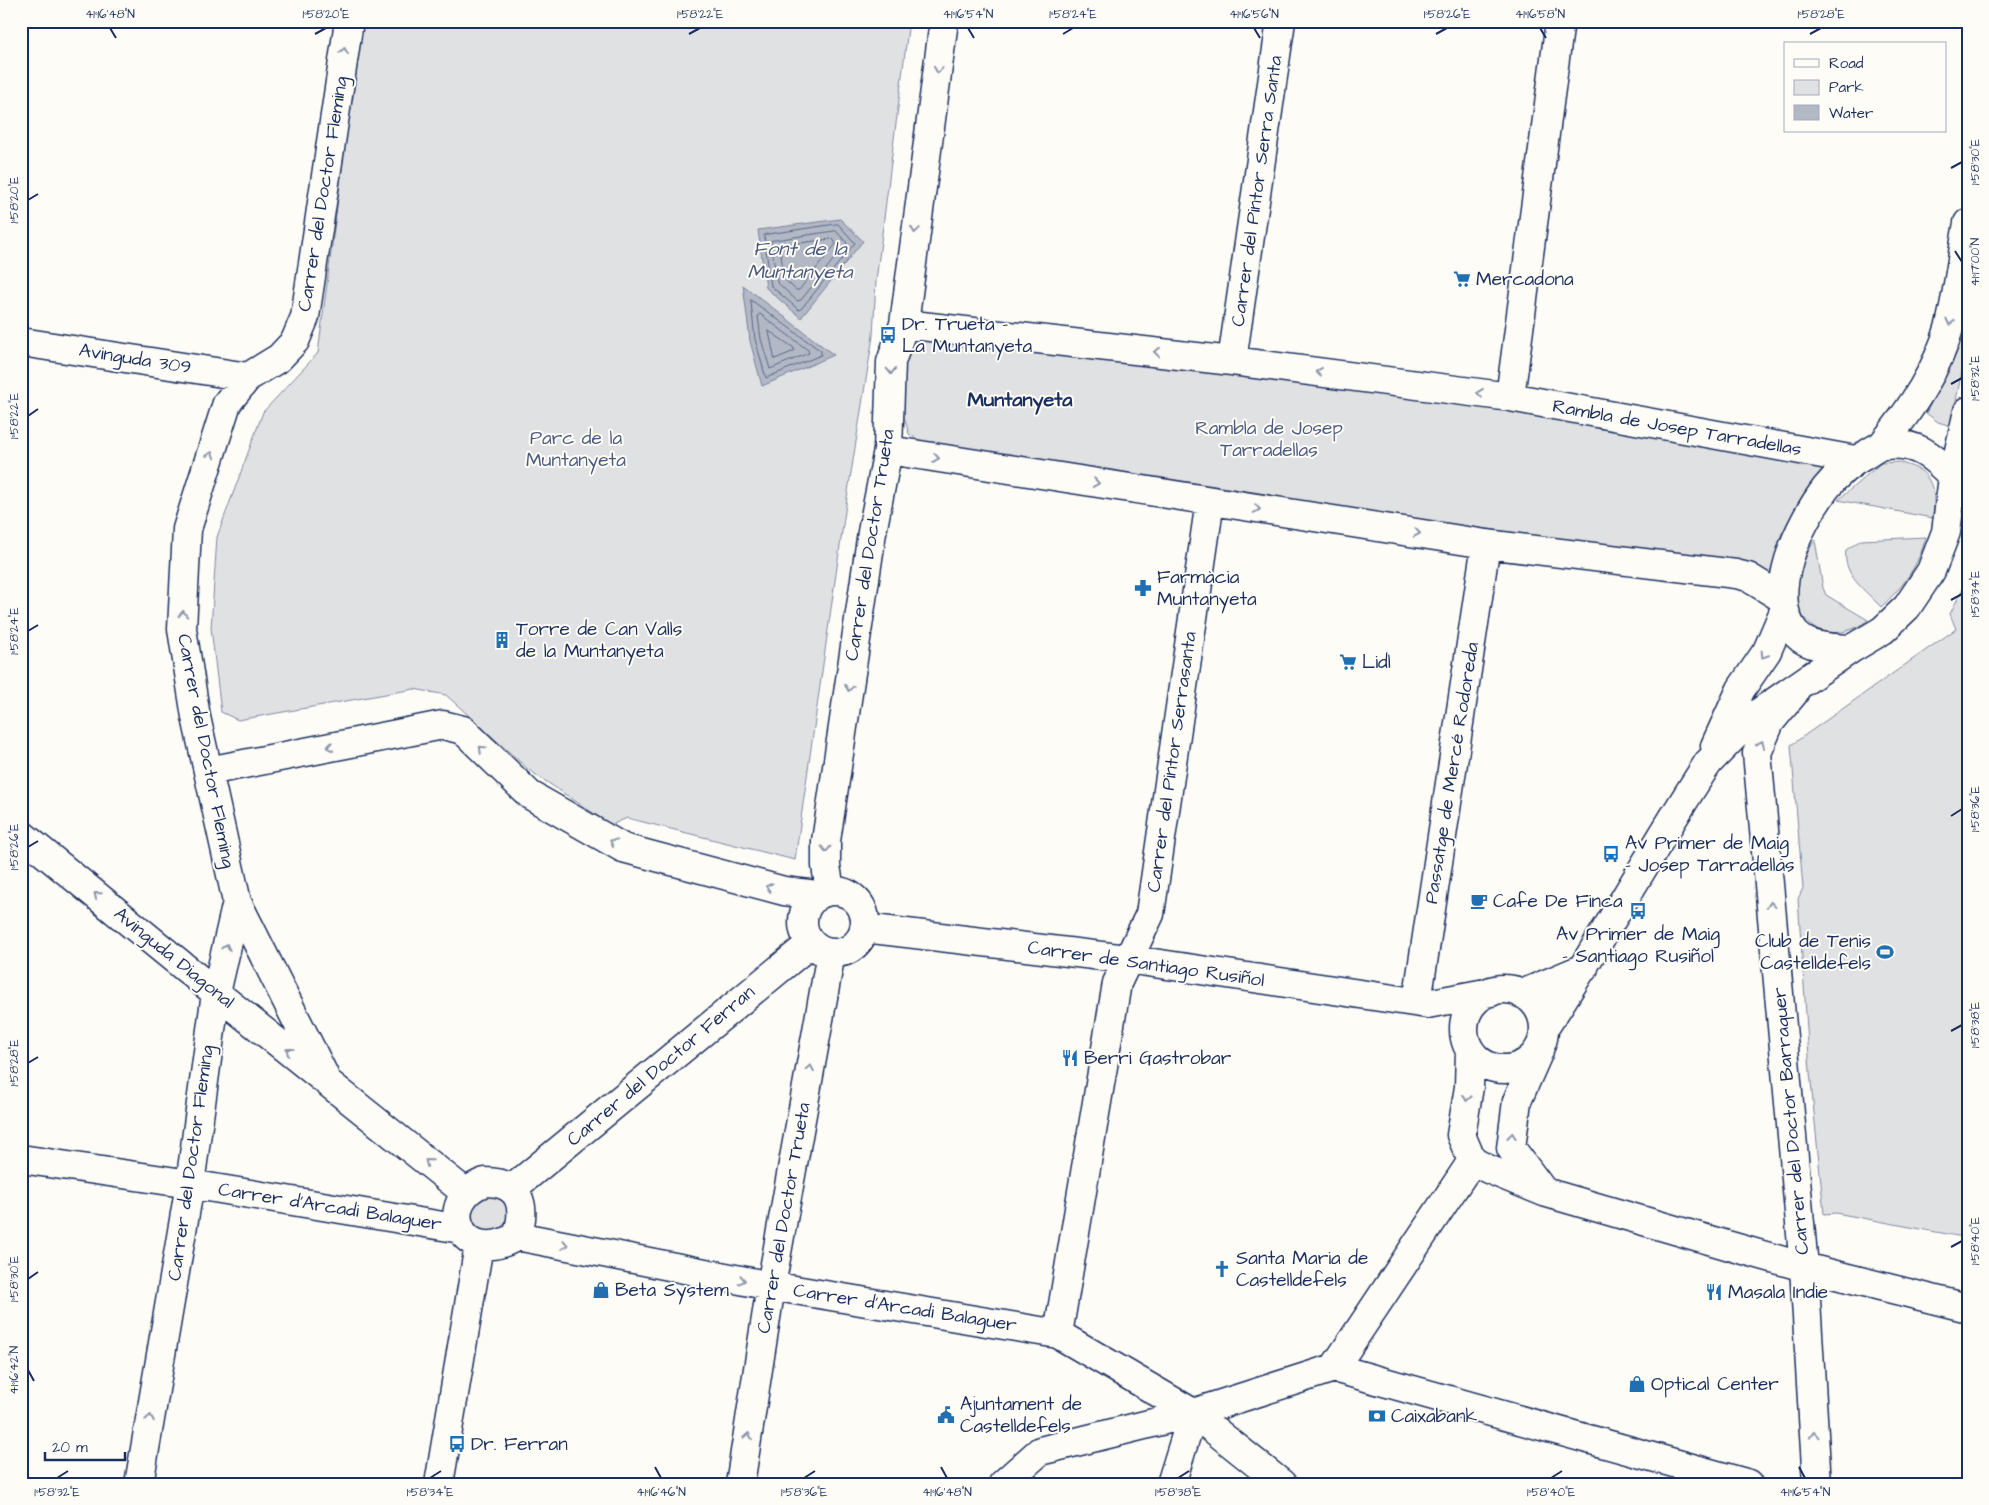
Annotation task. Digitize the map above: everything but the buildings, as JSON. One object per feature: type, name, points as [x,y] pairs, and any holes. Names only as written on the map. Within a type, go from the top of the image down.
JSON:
[{"type":"street","name":"Carrer del Doctor Fleming","points":[[139,1484],[190,1184],[216,993],[237,902],[208,771],[182,629],[187,529],[227,403],[248,377],[279,358],[295,341],[305,317],[349,21]]},
{"type":"street","name":"Carrer del Doctor Trueta","points":[[824,893],[826,841],[872,532],[888,450],[891,362],[904,324],[944,21]]},
{"type":"street","name":"Carrer del Pintor Serra Santa","points":[[1232,361],[1281,21]]},
{"type":"street","points":[[1510,397],[1560,21]]},
{"type":"street","points":[[1467,1037],[1478,1059],[1488,1066],[1512,1069],[1524,1065],[1534,1057],[1542,1037],[1665,828],[1708,763],[1741,690],[1767,651],[1783,605],[1792,549],[1808,516],[1827,487],[1855,460],[1882,445],[1908,413],[1928,378],[1950,326],[1968,222]]},
{"type":"street","name":"Rambla de Josep Tarradellas","points":[[904,324],[1232,361],[1510,397],[1855,460]]},
{"type":"street","name":"Avinguda 309","points":[[21,342],[248,377]]},
{"type":"street","points":[[1708,763],[1754,716],[1851,649],[1883,630],[1901,613],[1931,571],[1946,532],[1953,477],[1963,441],[1968,411]]},
{"type":"street","points":[[1882,445],[1906,446],[1931,454],[1953,477]]},
{"type":"street","points":[[888,450],[1486,544],[1736,574],[1748,577],[1783,605],[1798,636],[1824,648],[1851,649]]},
{"type":"street","name":"Carrer del Pintor Serrasanta","points":[[1127,959],[1150,914],[1210,502]]},
{"type":"street","name":"Passatge de Mercé Rodoreda","points":[[1422,1003],[1486,544]]},
{"type":"street","name":"Carrer del Doctor Barraquer","points":[[1803,683],[1770,722],[1757,753],[1804,1267],[1817,1484]]},
{"type":"street","points":[[208,771],[443,725],[452,726],[463,730],[530,795],[623,848],[784,891],[842,892],[854,899],[864,914],[864,928],[855,945],[845,951],[821,948],[804,932],[803,915],[809,902],[824,893]]},
{"type":"street","name":"Avinguda Diagonal","points":[[21,834],[466,1193]]},
{"type":"street","name":"Avinguda Diagonal","points":[[237,902],[327,1082]]},
{"type":"street","name":"Carrer de Santiago Rusiñol","points":[[864,928],[1127,959],[1422,1003],[1491,992]]},
{"type":"street","name":"Carrer del Doctor Trueta","points":[[740,1484],[821,948]]},
{"type":"street","name":"Carrer del Doctor Ferran","points":[[512,1189],[821,948]]},
{"type":"street","points":[[1127,959],[1117,984],[1058,1334],[1193,1413],[1282,1484]]},
{"type":"street","points":[[1522,994],[1584,968]]},
{"type":"street","points":[[1544,1192],[1511,1148],[1517,1101],[1542,1037],[1538,1007],[1522,994],[1512,990],[1491,992],[1473,1004],[1467,1037],[1469,1087],[1461,1135],[1472,1161],[1544,1192],[1804,1267],[1968,1308]]},
{"type":"street","name":"Carrer de Santiago Rusiñol","points":[[1422,1003],[1467,1037]]},
{"type":"street","name":"Carrer d'Arcadi Balaguer","points":[[21,1159],[190,1184],[470,1237]]},
{"type":"street","points":[[1334,1368],[1472,1161]]},
{"type":"street","points":[[439,1484],[470,1237],[458,1209],[466,1193],[474,1186],[485,1182],[496,1182],[512,1189],[522,1205],[523,1219],[517,1236],[504,1244],[493,1247],[470,1237]]},
{"type":"street","name":"Carrer d'Arcadi Balaguer","points":[[517,1236],[771,1286],[1058,1334]]},
{"type":"street","points":[[1003,1484],[1040,1451],[1193,1413],[1334,1368],[1749,1484]]},
{"type":"street","points":[[1171,1484],[1193,1413]]},
{"type":"green space","name":"Parc de la Muntanyeta","points":[[361,21],[909,21],[876,281],[873,336],[846,504],[795,860],[627,818],[611,825],[529,770],[446,695],[414,689],[238,720],[221,712],[211,628],[217,537],[263,412],[318,353]]},
{"type":"green space","points":[[1968,289],[1968,340],[1951,426],[1938,422],[1926,413],[1941,382],[1952,352]]},
{"type":"green space","name":"Rambla de Josep Tarradellas","points":[[930,332],[1380,392],[1492,409],[1716,447],[1827,469],[1800,500],[1781,535],[1770,573],[1736,562],[1262,499],[924,443],[909,434],[903,413],[906,346]]},
{"type":"green space","points":[[1899,462],[1919,470],[1929,481],[1934,499],[1932,518],[1838,500],[1881,463]]},
{"type":"green space","points":[[1926,537],[1919,558],[1909,576],[1881,607],[1862,589],[1851,575],[1846,559],[1846,550],[1861,540]]},
{"type":"green space","points":[[1815,540],[1823,588],[1826,595],[1868,620],[1858,627],[1835,633],[1825,632],[1815,628],[1800,611],[1797,598],[1799,575],[1804,560]]},
{"type":"green space","name":"Club de Tenis Castelldefels","points":[[1968,578],[1968,1238],[1836,1213],[1824,1214],[1810,1072],[1798,899],[1803,888],[1791,745],[1956,629],[1950,614]]},
{"type":"green space","points":[[491,1195],[503,1202],[507,1208],[507,1221],[498,1230],[480,1232],[473,1222],[472,1207],[480,1197]]},
{"type":"water","name":"Font de la Muntanyeta","points":[[840,219],[863,241],[801,318],[766,288],[758,230]]},
{"type":"water","name":"Font de la Muntanyeta","points":[[743,285],[834,355],[762,386],[750,341]]},
{"type":"place","name":"Mercadona","points":[[1462,279]]},
{"type":"place","name":"Dr. Trueta - La Muntanyeta","points":[[888,335]]},
{"type":"place","name":"Farmàcia Muntanyeta","points":[[1143,588]]},
{"type":"place","name":"Torre de Can Valls de la Muntanyeta","points":[[502,640]]},
{"type":"place","name":"Lidl","points":[[1348,662]]},
{"type":"place","name":"Av Primer de Maig - Josep Tarradellas","points":[[1611,854]]},
{"type":"place","name":"Cafe De Finca","points":[[1479,901]]},
{"type":"place","name":"Av Primer de Maig - Santiago Rusiñol","points":[[1638,911]]},
{"type":"place","name":"Club de Tenis Castelldefels","points":[[1885,952]]},
{"type":"place","name":"Berri Gastrobar","points":[[1070,1058]]},
{"type":"place","name":"Santa Maria de Castelldefels","points":[[1222,1269]]},
{"type":"place","name":"Beta System","points":[[601,1290]]},
{"type":"place","name":"Masala Indie","points":[[1714,1292]]},
{"type":"place","name":"Optical Center","points":[[1637,1384]]},
{"type":"place","name":"Ajuntament de Castelldefels","points":[[946,1415]]},
{"type":"place","name":"Caixabank","points":[[1377,1416]]},
{"type":"place","name":"Dr. Ferran","points":[[457,1444]]},
{"type":"district","name":"Muntanyeta","points":[[1020,400]]}]
